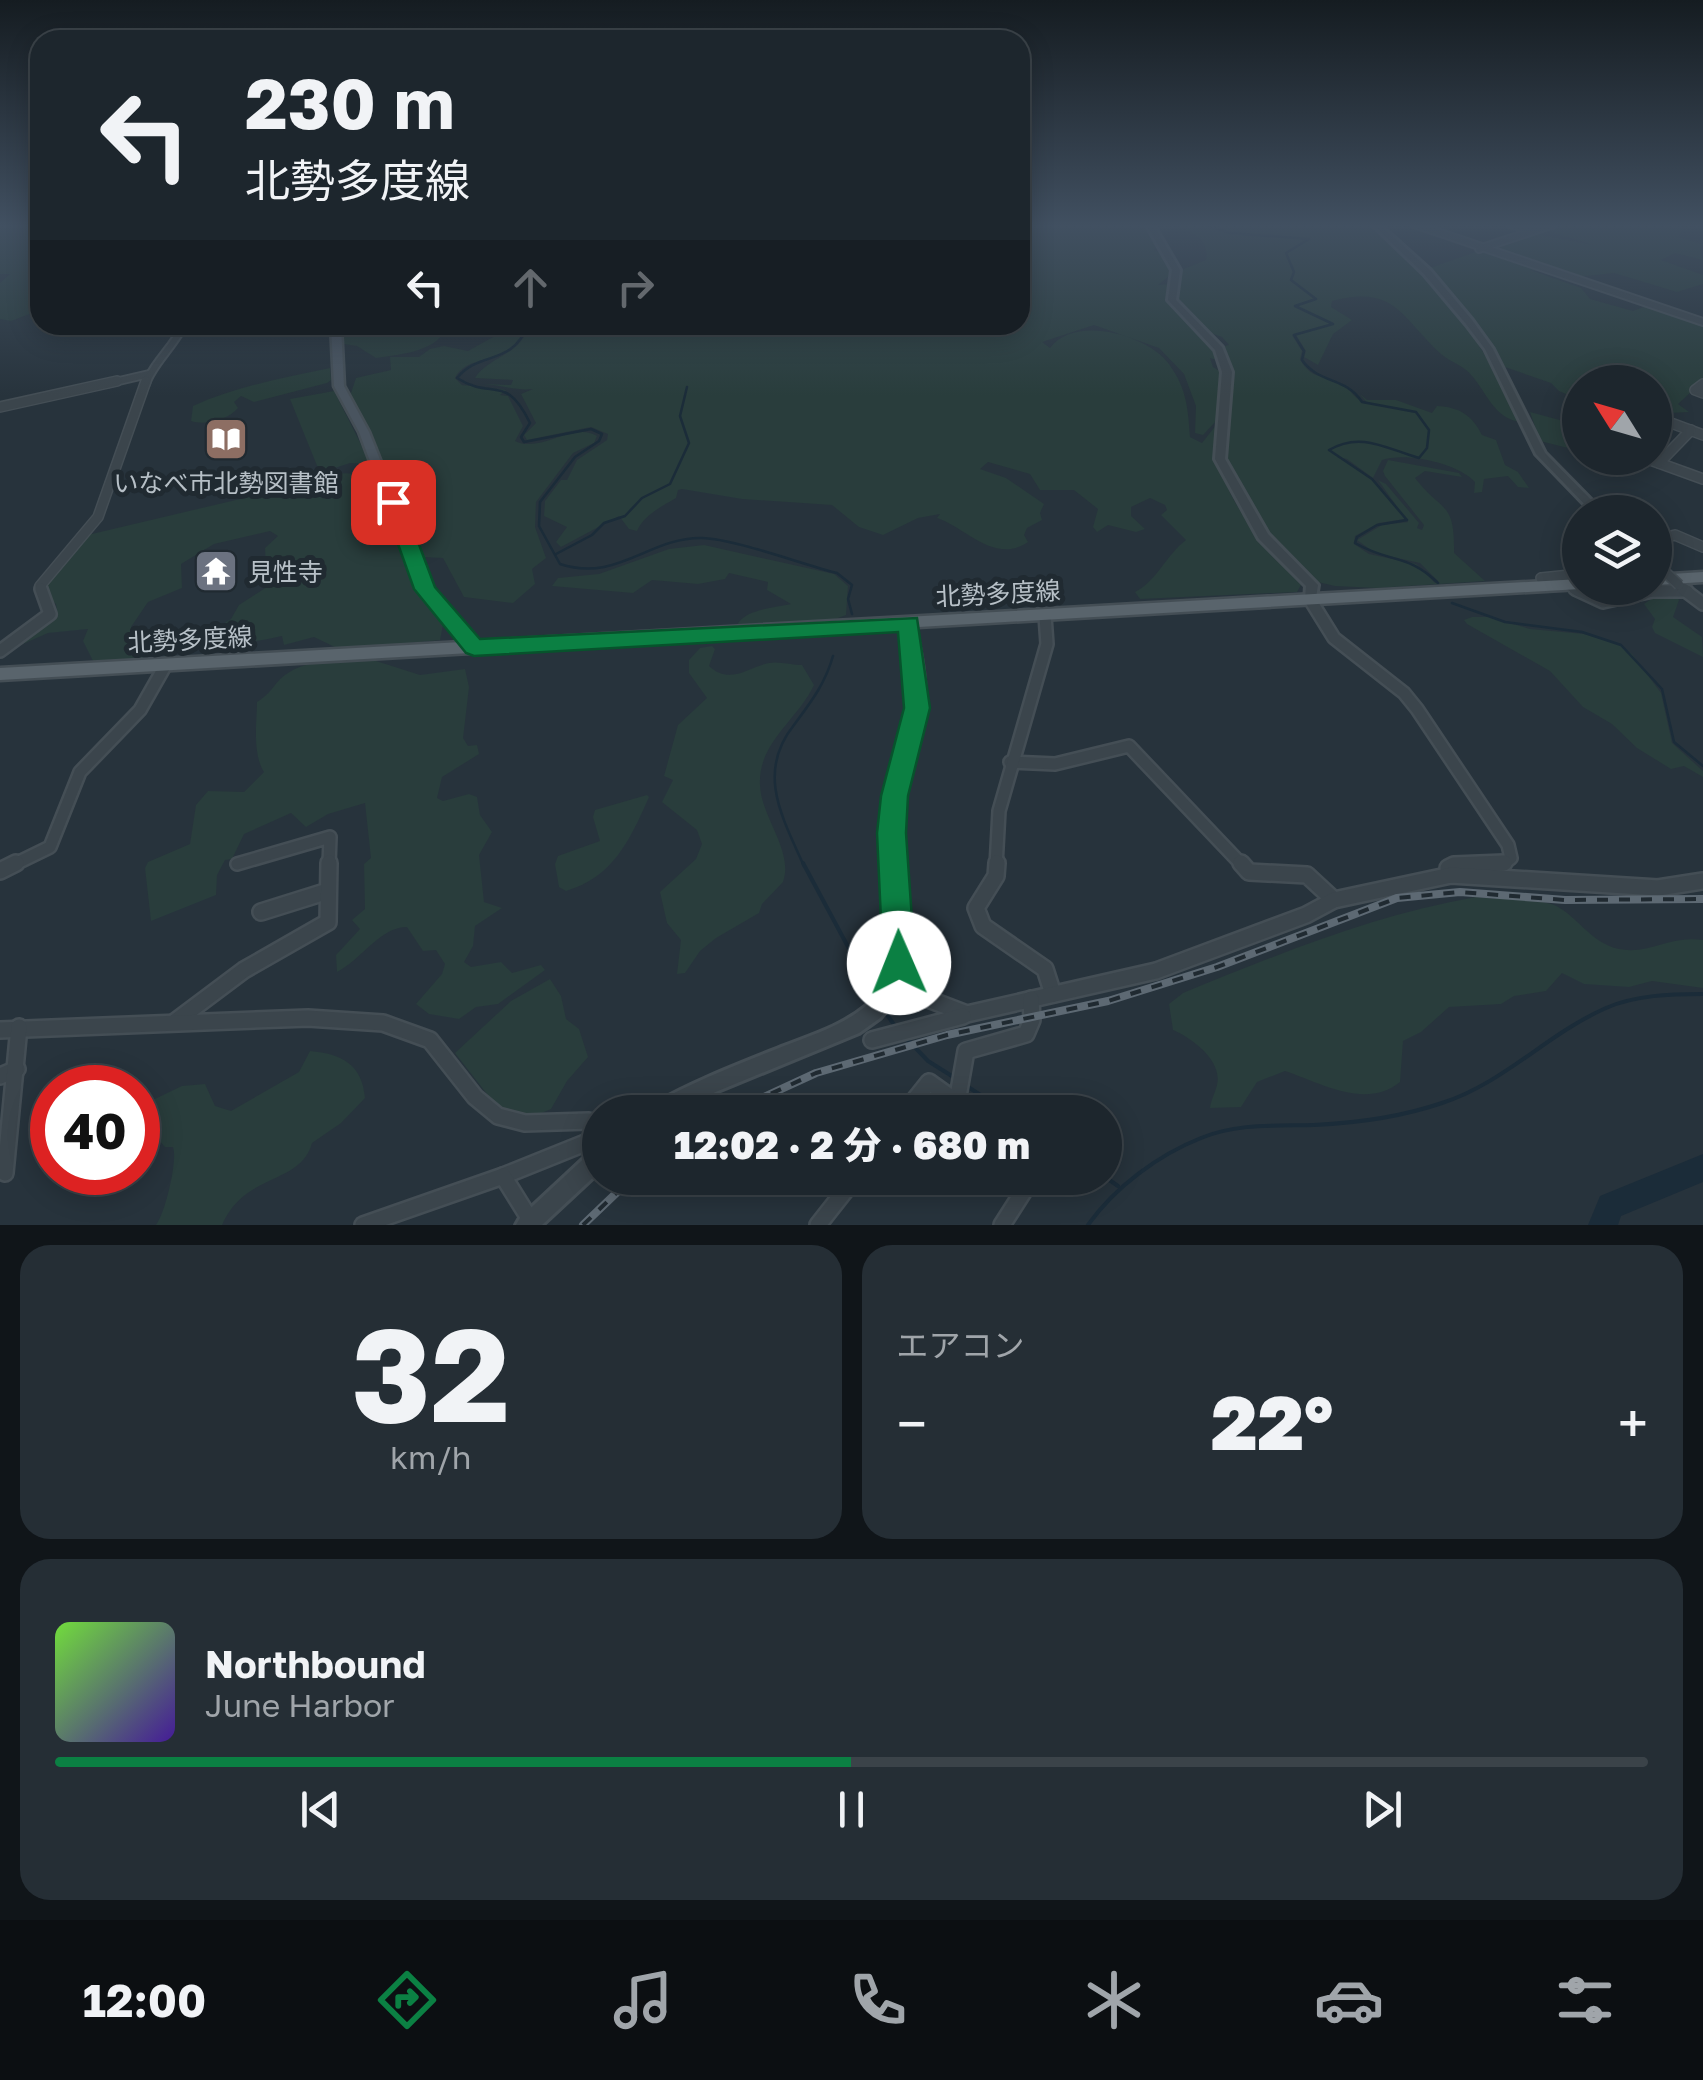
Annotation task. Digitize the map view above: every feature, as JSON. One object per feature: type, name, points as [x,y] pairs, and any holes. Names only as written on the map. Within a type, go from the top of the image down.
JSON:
[{"type":"main road","points":[[336,335],[339,386],[364,432],[425,589],[474,648]]},
{"type":"main road","points":[[1672,573],[1703,577]]},
{"type":"main road","name":"北勢多度線","points":[[0,674],[1311,601],[1562,583]]},
{"type":"street","points":[[1175,281],[1172,300],[1224,359],[1228,372],[1220,459],[1264,536],[1312,584],[1311,601],[1334,638],[1404,693],[1418,709],[1508,846],[1511,858],[1504,864],[1454,864],[1448,868],[1450,875]]},
{"type":"street","points":[[1435,281],[1488,349],[1541,454],[1581,495]]},
{"type":"street","points":[[1578,281],[1703,322]]},
{"type":"street","points":[[1596,287],[1588,290],[1619,301],[1626,296]]},
{"type":"street","points":[[1608,290],[1617,287],[1660,300],[1652,304]]},
{"type":"street","points":[[0,651],[50,614],[40,586],[98,518],[149,374],[179,335]]},
{"type":"street","points":[[0,407],[149,374]]},
{"type":"street","points":[[1703,384],[1695,390],[1703,393]]},
{"type":"street","points":[[1672,424],[1703,435]]},
{"type":"street","points":[[1672,450],[1691,430]]},
{"type":"street","points":[[1672,468],[1703,480]]},
{"type":"street","points":[[1672,536],[1703,547]]},
{"type":"street","points":[[1672,581],[1703,604]]},
{"type":"street","points":[[1672,589],[1682,588]]},
{"type":"street","points":[[1045,616],[1047,644],[999,811],[996,876],[976,908],[983,926],[1044,969],[1053,994]]},
{"type":"street","points":[[690,1095],[845,1031],[868,1017],[890,992],[900,937],[892,833],[895,796],[917,708],[908,623]]},
{"type":"street","points":[[0,871],[50,847],[74,781],[88,761],[142,714],[165,666]]},
{"type":"street","points":[[1010,762],[1030,766],[1058,764],[1129,746],[1249,872],[1304,870],[1321,881],[1334,900]]},
{"type":"street","points":[[175,1022],[244,970],[328,922],[330,837],[237,864]]},
{"type":"street","points":[[872,1040],[1156,971],[1306,915],[1334,900],[1450,875],[1658,888],[1703,881]]},
{"type":"street","points":[[261,912],[328,891]]},
{"type":"street","points":[[890,992],[967,1014]]},
{"type":"street","points":[[963,1095],[962,1058],[966,1051],[1026,1034],[1032,1020],[1031,999]]},
{"type":"street","points":[[0,1030],[19,1026],[308,1018],[384,1023],[430,1040],[475,1097],[498,1116],[525,1123],[582,1121]]},
{"type":"street","points":[[6,1173],[19,1026]]},
{"type":"street","points":[[0,1076],[18,1070]]},
{"type":"street","points":[[919,1095],[929,1082],[949,1095]]},
{"type":"street","points":[[363,1225],[503,1176],[582,1143]]},
{"type":"street","points":[[503,1176],[529,1223],[582,1174]]},
{"type":"street","points":[[818,1225],[842,1195]]},
{"type":"street","points":[[1002,1225],[1021,1195]]},
{"type":"green space","points":[[30,281],[30,314],[11,321],[0,319],[0,283]]},
{"type":"green space","points":[[1030,281],[1163,281],[1158,285],[1170,284],[1169,300],[1221,361],[1210,358],[1213,367],[1223,373],[1218,419],[1203,435],[1195,433],[1196,406],[1184,374],[1159,348],[1129,337],[1159,354],[1175,373],[1186,399],[1190,437],[1202,443],[1217,424],[1221,470],[1230,493],[1256,534],[1301,585],[1297,592],[1140,599],[1135,592],[1186,540],[1161,515],[1167,510],[1165,505],[1150,498],[1131,507],[1131,516],[1145,529],[1136,532],[1108,525],[1097,532],[1093,527],[1098,509],[1074,490],[1040,490],[1030,474],[988,462],[980,469],[1006,478],[1044,504],[1042,520],[1027,528],[1024,535],[1028,542],[1016,548],[992,547],[937,518],[940,514],[918,518],[883,535],[859,527],[832,505],[742,499],[682,489],[676,498],[648,516],[637,531],[629,529],[619,516],[561,547],[556,542],[567,527],[544,516],[545,501],[561,480],[567,480],[577,460],[607,440],[608,434],[591,427],[527,440],[524,435],[536,423],[521,394],[533,389],[483,384],[511,385],[513,380],[475,378],[525,335],[1030,335]],"holes":[[[1094,325],[1128,337],[1111,332],[1076,332],[1050,348],[1042,342]]]},
{"type":"green space","points":[[1177,281],[1431,281],[1478,343],[1520,422],[1497,410],[1469,373],[1441,354],[1406,316],[1384,301],[1353,297],[1332,301],[1331,307],[1352,320],[1333,334],[1318,365],[1304,357],[1306,351],[1296,335],[1321,327],[1292,335],[1308,370],[1342,385],[1363,402],[1368,404],[1360,394],[1367,400],[1396,400],[1432,413],[1437,406],[1452,408],[1469,417],[1482,435],[1496,440],[1505,465],[1518,472],[1529,488],[1518,487],[1508,476],[1484,479],[1482,492],[1474,493],[1475,482],[1456,469],[1404,457],[1382,460],[1373,478],[1347,459],[1337,457],[1375,483],[1405,519],[1379,523],[1355,536],[1354,544],[1369,554],[1416,564],[1435,583],[1438,581],[1420,563],[1375,553],[1357,540],[1382,525],[1408,522],[1378,480],[1386,484],[1419,523],[1417,528],[1422,530],[1424,525],[1385,476],[1388,460],[1459,473],[1462,477],[1425,471],[1415,478],[1449,515],[1454,553],[1485,581],[1377,588],[1335,586],[1318,582],[1294,563],[1267,535],[1225,459],[1231,373],[1221,347],[1229,345],[1222,337],[1207,332],[1174,300]]},
{"type":"green space","points":[[1436,281],[1562,281],[1581,288],[1590,299],[1633,311],[1649,305],[1703,323],[1703,381],[1678,404],[1689,412],[1672,413],[1672,365],[1562,365],[1562,392],[1551,383],[1502,366]]},
{"type":"green space","points":[[1641,281],[1703,281],[1677,292]]},
{"type":"green space","points":[[343,335],[443,335],[407,353],[376,358],[357,346],[344,344]]},
{"type":"green space","points":[[522,335],[512,349],[471,364],[455,378],[462,385],[506,390],[500,395],[508,396],[523,426],[515,441],[535,444],[578,432],[597,436],[594,443],[573,453],[536,502],[535,527],[546,558],[532,569],[535,584],[513,603],[464,597],[443,558],[422,557],[350,396],[356,378],[391,370],[390,357],[419,357],[444,346],[468,351],[495,336]]},
{"type":"green space","points":[[330,368],[331,380],[327,383],[254,402],[241,396],[234,402],[238,408],[217,421],[191,421],[193,406],[210,399]]},
{"type":"green space","points":[[334,391],[371,464],[350,463],[320,473],[290,399]]},
{"type":"green space","points":[[1530,412],[1562,421],[1562,446],[1540,441]]},
{"type":"green space","points":[[331,473],[374,474],[415,572],[417,589],[443,625],[440,640],[341,650],[314,637],[284,645],[282,636],[182,649],[231,619],[239,605],[267,587],[265,548],[278,536],[270,531],[214,544],[181,564],[182,588],[148,602],[131,627],[132,645],[150,652],[140,661],[93,661],[83,641],[88,629],[48,633],[0,654],[57,614],[56,604],[43,593],[43,576],[75,538],[299,485]]},
{"type":"green space","points":[[704,545],[834,574],[848,586],[846,615],[830,621],[737,625],[753,612],[791,604],[767,590],[768,582],[729,573],[725,579],[698,584],[652,580],[633,593],[552,586],[558,578],[599,574],[669,549]]},
{"type":"green space","points":[[1672,596],[1679,600],[1673,617],[1702,637],[1703,657],[1655,633],[1655,619],[1645,605],[1672,605]]},
{"type":"green space","points":[[1489,617],[1530,629],[1584,634],[1620,645],[1632,654],[1661,693],[1672,743],[1703,771],[1703,777],[1684,766],[1671,769],[1637,748],[1612,724],[1583,707],[1550,671],[1467,624],[1464,620]]},
{"type":"green space","points":[[700,648],[715,649],[709,666],[717,672],[732,675],[773,663],[802,665],[814,685],[772,744],[761,770],[762,797],[784,858],[783,882],[762,904],[759,913],[716,938],[700,951],[685,973],[677,974],[681,940],[667,923],[660,892],[696,859],[702,844],[697,830],[662,802],[673,780],[664,776],[678,725],[707,698],[689,673],[689,660]]},
{"type":"green space","points":[[373,660],[420,675],[465,669],[469,687],[463,738],[468,746],[477,745],[479,754],[442,777],[437,798],[443,801],[469,794],[477,797],[480,815],[492,832],[479,855],[484,902],[502,908],[475,926],[473,946],[464,962],[471,967],[501,962],[512,973],[541,965],[545,970],[498,1004],[476,1007],[459,1019],[429,1014],[416,1004],[442,974],[445,964],[436,950],[423,951],[407,927],[388,932],[337,972],[336,955],[360,929],[352,920],[365,909],[364,864],[371,858],[365,803],[328,814],[306,827],[291,813],[244,834],[232,859],[225,860],[217,875],[216,895],[151,921],[145,868],[148,862],[190,844],[196,805],[208,791],[244,792],[264,772],[257,747],[257,702],[285,675],[305,665]]},
{"type":"green space","points":[[647,795],[635,828],[608,866],[582,885],[566,891],[559,887],[555,864],[558,856],[600,841],[593,817],[595,810]]},
{"type":"green space","points":[[1476,897],[1554,905],[1600,941],[1619,949],[1703,940],[1703,988],[1652,981],[1629,987],[1584,984],[1562,973],[1546,991],[1514,996],[1501,1004],[1449,1007],[1421,1032],[1403,1041],[1400,1082],[1387,1090],[1373,1094],[1343,1092],[1285,1071],[1257,1082],[1241,1107],[1210,1108],[1217,1085],[1215,1067],[1197,1045],[1173,1030],[1169,1004],[1183,993],[1327,937],[1400,914]]},
{"type":"green space","points":[[550,979],[561,996],[566,1019],[579,1029],[588,1057],[567,1081],[551,1109],[537,1115],[510,1112],[494,1103],[455,1053],[511,1001]]},
{"type":"green space","points":[[310,1051],[341,1058],[360,1077],[365,1098],[341,1123],[312,1143],[297,1166],[244,1196],[222,1225],[156,1225],[174,1163],[173,1147],[165,1147],[160,1141],[160,1096],[182,1086],[205,1084],[215,1106],[231,1111],[299,1072]]},
{"type":"waterway","points":[[1293,281],[1316,299],[1295,306],[1333,324],[1294,335],[1304,351],[1302,360],[1309,368],[1348,388],[1362,402],[1416,412],[1429,430],[1427,448],[1419,458],[1363,442],[1329,450],[1372,479],[1407,520],[1377,525],[1357,537],[1355,543],[1407,562],[1438,583]]},
{"type":"waterway","points":[[523,335],[504,353],[475,364],[457,378],[513,398],[530,423],[521,437],[524,442],[591,429],[602,434],[599,441],[575,457],[540,502],[539,526],[560,564],[599,568],[665,544],[716,539],[837,573],[852,585],[848,599],[852,614]]},
{"type":"waterway","points":[[556,554],[592,535],[604,523],[625,516],[642,498],[670,484],[689,443],[680,416],[687,387]]},
{"type":"waterway","points":[[1452,603],[1505,622],[1582,632],[1621,645],[1662,689],[1674,742],[1703,766]]},
{"type":"waterway","points":[[804,866],[776,795],[776,760],[822,684],[833,656]]},
{"type":"waterway","points":[[803,863],[875,997]]},
{"type":"waterway","points":[[1088,1225],[1138,1174],[1201,1138],[1243,1128],[1346,1123],[1426,1108],[1485,1083],[1606,1008],[1641,998],[1703,994]]},
{"type":"waterway","points":[[885,1012],[895,1026]]},
{"type":"waterway","points":[[907,1039],[928,1061],[955,1078]]},
{"type":"waterway","points":[[965,1085],[981,1095]]},
{"type":"waterway","points":[[1603,1225],[1610,1206],[1703,1168]]},
{"type":"railway","points":[[768,1095],[816,1073],[947,1035],[1108,1001],[1217,967],[1397,898],[1460,892],[1565,900],[1703,899]]},
{"type":"railway","points":[[583,1225],[614,1195]]},
{"type":"place","name":"いなべ市北勢図書館","points":[[226,439]]},
{"type":"place","name":"見性寺","points":[[216,571]]},
{"type":"route","points":[[393,502],[425,589],[474,648],[908,623],[916,667],[917,708],[895,796],[892,833],[899,963]]}]
